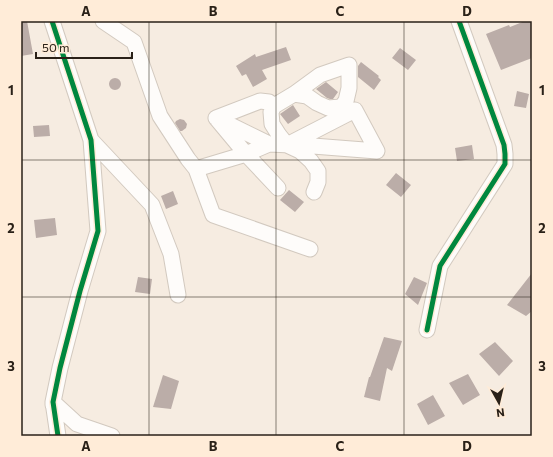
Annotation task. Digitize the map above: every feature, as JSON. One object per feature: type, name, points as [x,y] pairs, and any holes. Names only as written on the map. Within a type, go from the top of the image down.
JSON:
[{"type":"street","points":[[51,436],[53,402],[60,368],[80,291],[98,231],[91,140],[52,21]]},
{"type":"street","points":[[103,21],[134,42],[160,116],[196,169],[213,215],[310,249]]},
{"type":"street","points":[[427,330],[440,266],[505,164],[504,145],[459,21]]},
{"type":"street","points":[[294,94],[274,106],[271,112],[272,124],[287,145],[300,150],[318,171],[318,182],[314,192]]},
{"type":"street","points":[[216,118],[260,102],[269,102],[274,106]]},
{"type":"street","points":[[216,118],[269,144],[377,151],[355,110],[287,145]]},
{"type":"street","points":[[216,118],[246,154],[278,188]]},
{"type":"street","points":[[91,140],[152,205],[171,254],[178,295]]},
{"type":"street","points":[[196,169],[246,154],[269,144]]},
{"type":"street","points":[[53,402],[58,436]]},
{"type":"street","points":[[53,402],[77,424],[112,436]]},
{"type":"building","points":[[21,21],[27,21],[33,54],[21,56]]},
{"type":"building","points":[[525,21],[532,21],[532,58],[501,70],[486,34],[509,25],[510,27]]},
{"type":"building","points":[[286,47],[291,60],[262,70],[267,79],[253,87],[246,74],[242,76],[236,66],[255,54],[256,57]]},
{"type":"building","points":[[400,48],[416,60],[408,70],[392,58]]},
{"type":"building","points":[[361,62],[379,76],[378,77],[381,80],[374,90],[358,77],[358,66]]},
{"type":"building","points":[[115,78],[119,80],[121,84],[119,88],[115,90],[111,88],[109,84],[111,80]]},
{"type":"building","points":[[326,82],[338,92],[333,99],[327,98],[316,89]]},
{"type":"building","points":[[517,91],[529,94],[526,108],[514,106]]},
{"type":"building","points":[[293,105],[300,116],[288,124],[280,114]]},
{"type":"building","points":[[180,119],[184,120],[187,124],[186,128],[182,131],[180,131],[175,123]]},
{"type":"building","points":[[49,125],[50,136],[34,137],[33,126]]},
{"type":"building","points":[[472,145],[474,159],[457,161],[455,148]]},
{"type":"building","points":[[396,173],[411,185],[401,197],[386,185]]},
{"type":"building","points":[[289,190],[304,202],[295,212],[280,200]]},
{"type":"building","points":[[173,191],[178,204],[166,209],[161,196]]},
{"type":"building","points":[[55,218],[57,235],[36,238],[34,220]]},
{"type":"building","points":[[532,273],[532,311],[526,316],[507,305]]},
{"type":"building","points":[[138,277],[152,279],[150,294],[135,292]]},
{"type":"building","points":[[414,277],[427,283],[418,305],[405,294]]},
{"type":"building","points":[[384,337],[402,341],[392,371],[387,368],[380,401],[364,397],[369,377]]},
{"type":"building","points":[[495,342],[513,361],[499,376],[479,354]]},
{"type":"building","points":[[468,374],[480,395],[463,405],[449,383]]},
{"type":"building","points":[[163,375],[179,381],[171,409],[153,407]]},
{"type":"building","points":[[433,395],[445,416],[428,425],[417,404]]},
{"type":"cycle path","points":[[52,21],[91,140],[98,231],[80,291],[60,368],[53,402],[58,436]]},
{"type":"cycle path","points":[[427,330],[440,266],[505,164],[504,145],[459,21]]}]
